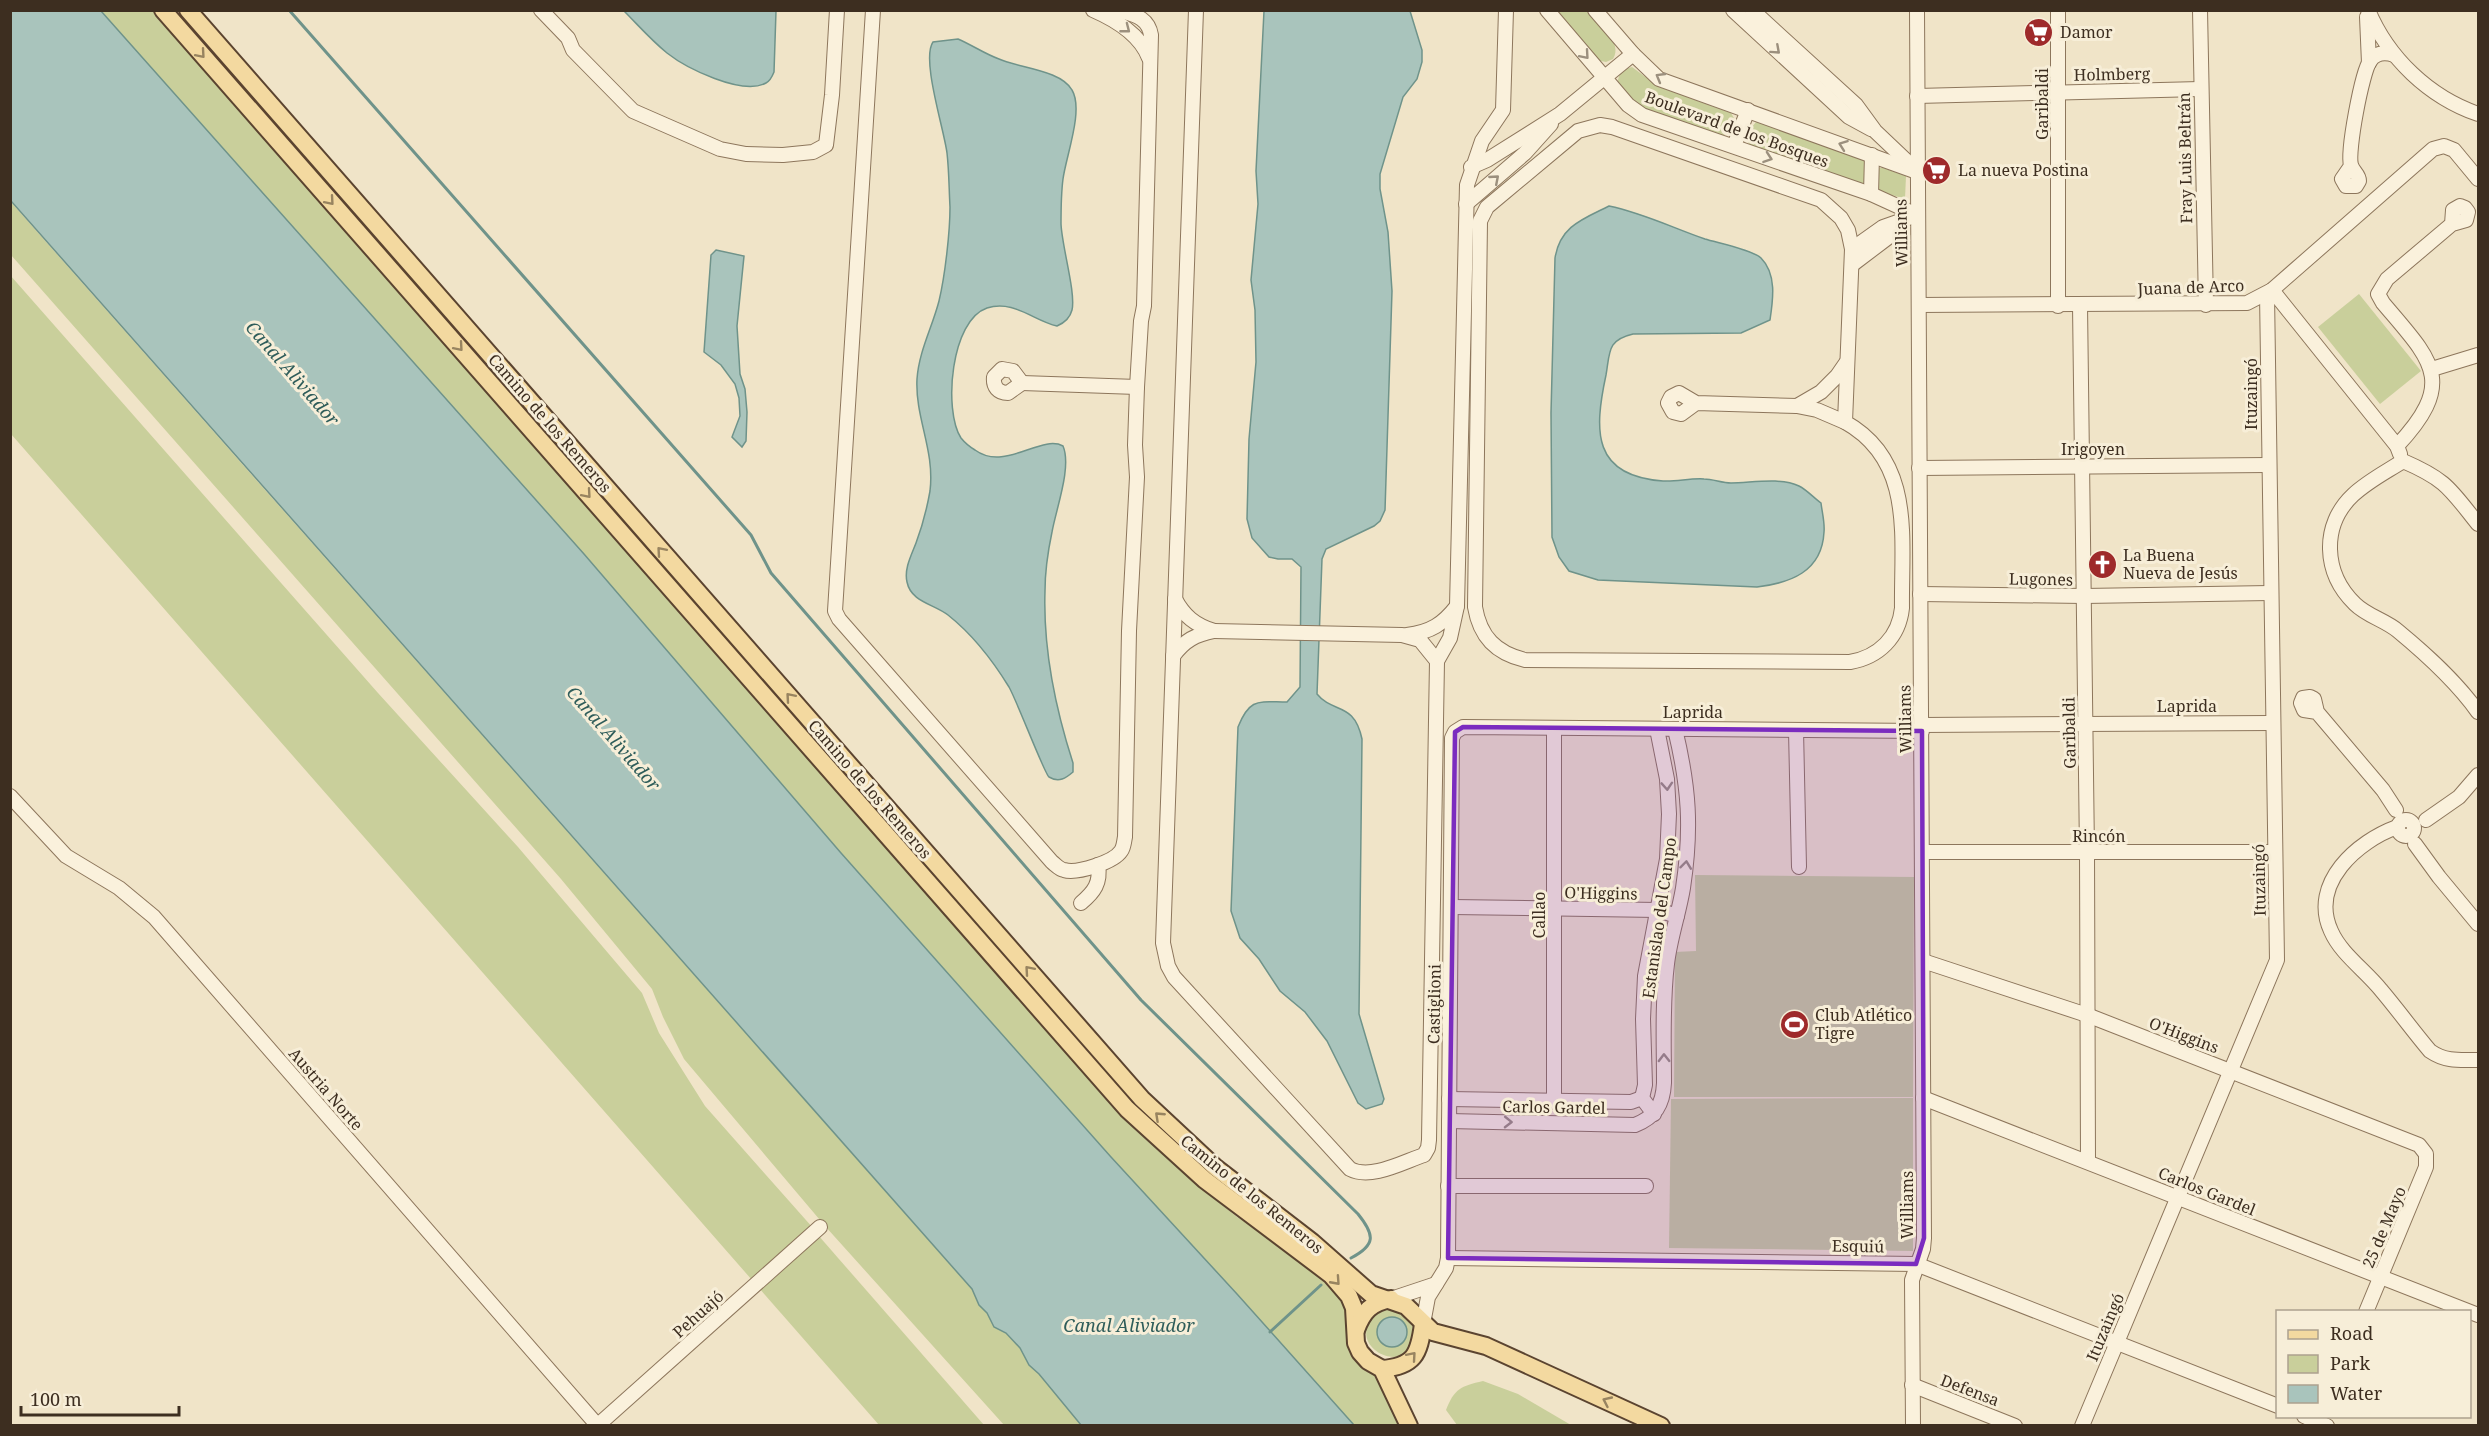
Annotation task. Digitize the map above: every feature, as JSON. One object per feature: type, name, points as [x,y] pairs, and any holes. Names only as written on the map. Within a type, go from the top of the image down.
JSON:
[{"type":"main road","name":"Camino de los Remeros","points":[[163,10],[1127,1109],[1205,1180],[1331,1275],[1349,1296],[1354,1308],[1356,1343],[1360,1352],[1368,1361],[1382,1369],[1409,1425]]},
{"type":"main road","name":"Camino de los Remeros","points":[[188,10],[1142,1099],[1216,1168],[1312,1242],[1371,1294],[1406,1306],[1433,1332],[1486,1346],[1661,1425]]},
{"type":"main road","points":[[1356,1332],[1362,1314],[1377,1302],[1391,1299]]},
{"type":"main road","points":[[1382,1369],[1395,1368],[1413,1358],[1421,1343],[1423,1324]]},
{"type":"street","points":[[541,10],[568,38],[573,50],[633,111],[720,149],[746,154],[783,155],[813,152],[826,145],[832,95],[837,10]]},
{"type":"street","points":[[873,10],[835,611],[839,619],[1052,862],[1059,868],[1071,871],[1098,865],[1121,851],[1125,837],[1129,631],[1137,477],[1135,445],[1141,321],[1144,306],[1151,34],[1147,23],[1119,10]]},
{"type":"street","points":[[1196,10],[1163,943],[1168,966],[1174,977],[1350,1169],[1358,1173],[1368,1173],[1424,1155],[1428,1148],[1437,661],[1450,638],[1457,606],[1466,204],[1471,167],[1482,141],[1503,110],[1506,10]]},
{"type":"street","name":"Boulevard de los Bosques","points":[[1547,10],[1628,105],[1642,115],[1871,194],[1917,215]]},
{"type":"street","name":"Boulevard de los Bosques","points":[[1595,10],[1633,54],[1659,79],[1917,172]]},
{"type":"street","points":[[1733,10],[1849,117],[1875,131]]},
{"type":"street","points":[[1752,10],[1856,105],[1875,131],[1917,172]]},
{"type":"street","name":"Williams","points":[[1913,1425],[1912,1280],[1923,1249],[1924,1239],[1917,10]]},
{"type":"street","name":"Garibaldi","points":[[2058,10],[2058,306]]},
{"type":"street","name":"Fray Luis Beltrán","points":[[2200,10],[2206,305]]},
{"type":"street","points":[[2366,10],[2394,55],[2419,80],[2440,96],[2478,114]]},
{"type":"street","points":[[2351,166],[2351,143],[2368,63],[2366,10]]},
{"type":"street","points":[[1098,11],[1134,35],[1144,46],[1149,58]]},
{"type":"street","points":[[2368,63],[2380,53],[2394,55]]},
{"type":"street","points":[[1471,167],[1487,160],[1560,114],[1633,54]]},
{"type":"street","name":"Holmberg","points":[[1917,96],[2200,89]]},
{"type":"street","points":[[1734,146],[1748,110]]},
{"type":"street","points":[[1466,204],[1525,153],[1560,114]]},
{"type":"street","points":[[1696,403],[1797,406],[1816,410],[1863,432],[1874,443],[1885,458],[1899,493],[1902,608],[1901,621],[1892,637],[1874,654],[1863,660],[1850,662],[1525,660],[1510,656],[1498,649],[1483,634],[1477,621],[1475,607],[1480,221],[1487,207],[1578,131],[1600,125],[1612,127],[1821,200],[1841,218],[1848,231],[1852,249],[1845,422]]},
{"type":"street","name":"Juana de Arco","points":[[1919,305],[2058,306],[2247,303],[2270,292],[2433,149],[2444,146],[2454,150],[2478,179]]},
{"type":"street","points":[[1871,194],[1872,156]]},
{"type":"street","points":[[1852,249],[1883,227],[1917,215]]},
{"type":"street","points":[[1852,264],[1890,236],[1901,221]]},
{"type":"street","points":[[2397,446],[2411,431],[2425,409],[2433,390],[2432,369],[2415,342],[2382,303],[2378,294],[2386,279],[2452,224]]},
{"type":"street","points":[[2270,292],[2397,446],[2403,461],[2437,477],[2447,485],[2478,524]]},
{"type":"street","name":"Ituzaingó","points":[[2082,1425],[2277,960],[2268,465],[2270,292]]},
{"type":"street","name":"Garibaldi","points":[[2080,305],[2086,723],[2088,1161]]},
{"type":"street","points":[[2432,369],[2478,355]]},
{"type":"street","points":[[1797,406],[1821,392],[1837,376],[1846,362]]},
{"type":"street","points":[[1022,383],[1137,387]]},
{"type":"street","points":[[2403,461],[2372,480],[2345,504],[2337,515],[2329,538],[2328,549],[2331,562],[2336,576],[2355,604],[2396,629],[2443,672],[2478,712]]},
{"type":"street","name":"Irigoyen","points":[[1919,468],[2268,465]]},
{"type":"street","name":"Lugones","points":[[1920,594],[2084,596],[2270,593]]},
{"type":"street","points":[[1175,599],[1182,612],[1193,622],[1214,631]]},
{"type":"street","points":[[1173,656],[1191,637],[1214,631],[1402,635],[1431,630],[1446,620],[1457,606]]},
{"type":"street","points":[[1402,635],[1420,640],[1437,661]]},
{"type":"street","points":[[2317,712],[2383,790],[2439,877],[2478,924]]},
{"type":"street","name":"Laprida","points":[[1463,727],[1796,730],[2086,723],[2272,723]]},
{"type":"street","name":"Castiglioni","points":[[1423,1324],[1428,1297],[1446,1268],[1448,1258],[1452,738],[1455,732],[1463,727]]},
{"type":"street","name":"Callao","points":[[1554,728],[1554,1102]]},
{"type":"street","name":"Estanislao del Campo","points":[[1642,1098],[1645,1085],[1643,1019],[1645,976],[1667,859],[1669,814],[1667,779],[1657,729]]},
{"type":"street","name":"Estanislao del Campo","points":[[1654,1114],[1663,1097],[1663,997],[1667,960],[1677,916],[1687,851],[1689,808],[1675,729]]},
{"type":"street","points":[[1796,730],[1799,867]]},
{"type":"street","points":[[2478,775],[2459,797],[2426,820],[2407,830],[2382,832],[2354,852],[2338,870],[2328,897],[2327,920],[2337,941],[2381,989],[2430,1051],[2440,1058],[2449,1060],[2478,1060]]},
{"type":"street","name":"Austria Norte","points":[[10,796],[66,856],[119,888],[154,917],[597,1425]]},
{"type":"street","name":"Rincón","points":[[1923,852],[2275,852]]},
{"type":"street","points":[[1081,903],[1096,888],[1098,865]]},
{"type":"street","name":"O'Higgins","points":[[1452,907],[1658,910],[1677,916]]},
{"type":"street","name":"O'Higgins","points":[[1923,961],[2087,1016],[2231,1071],[2419,1145],[2426,1154]]},
{"type":"street","points":[[1642,1098],[1654,1114]]},
{"type":"street","name":"Carlos Gardel","points":[[1449,1099],[1631,1102],[1642,1098]]},
{"type":"street","name":"Carlos Gardel","points":[[1923,1098],[2465,1310]]},
{"type":"street","name":"Carlos Gardel","points":[[1449,1121],[1635,1125],[1654,1114]]},
{"type":"street","name":"25 de Mayo","points":[[2366,1310],[2426,1167],[2426,1154]]},
{"type":"street","points":[[1448,1186],[1646,1186]]},
{"type":"street","name":"Pehuajó","points":[[597,1425],[820,1227]]},
{"type":"street","name":"Esquiú","points":[[1448,1258],[1916,1264],[2276,1406]]},
{"type":"street","points":[[1391,1299],[1436,1284]]},
{"type":"street","name":"Defensa","points":[[1912,1385],[2016,1425]]},
{"type":"highlighted area","points":[[1463,727],[1922,731],[1924,1238],[1916,1264],[1448,1258],[1455,732]]},
{"type":"green space","points":[[101,11],[153,11],[362,250],[498,399],[986,958],[1104,1097],[1194,1182],[1237,1217],[1297,1253],[1336,1286],[1403,1425],[1354,1425],[1111,1157],[841,853],[584,554]]},
{"type":"green space","points":[[1555,11],[1587,11],[1612,39],[1615,46],[1613,59],[1606,62],[1596,60]]},
{"type":"green space","points":[[1632,67],[1659,87],[1731,113],[1735,120],[1733,130],[1722,136],[1639,107],[1617,83],[1621,70]]},
{"type":"green space","points":[[1756,122],[1863,160],[1866,162],[1867,181],[1860,185],[1752,147],[1748,142],[1747,133]]},
{"type":"green space","points":[[1879,168],[1906,176],[1905,199],[1879,191],[1877,186]]},
{"type":"green space","points":[[10,201],[972,1289],[979,1305],[987,1313],[994,1327],[1006,1333],[1020,1348],[1029,1365],[1081,1425],[1004,1425],[825,1226],[684,1059],[652,989],[561,879],[11,255]]},
{"type":"green space","points":[[10,275],[378,693],[518,847],[642,993],[659,1033],[705,1106],[813,1228],[752,1280],[11,434]]},
{"type":"green space","points":[[2359,294],[2421,371],[2380,404],[2318,327]]},
{"type":"green space","name":"Club Atlético Tigre","points":[[1695,875],[1914,877],[1913,1097],[1674,1097],[1675,952],[1696,951]]},
{"type":"green space","points":[[1913,1098],[1913,1251],[1669,1248],[1671,1099]]},
{"type":"green space","points":[[818,1235],[984,1425],[879,1425],[759,1288]]},
{"type":"green space","points":[[1385,1307],[1402,1308],[1417,1328],[1408,1350],[1400,1356],[1391,1357],[1381,1354],[1367,1340],[1367,1329],[1372,1318]]},
{"type":"green space","points":[[1483,1381],[1518,1394],[1571,1425],[1457,1425],[1446,1410],[1452,1397],[1464,1387]]},
{"type":"water","name":"Canal Aliviador","points":[[10,11],[101,11],[584,554],[841,853],[1111,1157],[1354,1425],[1081,1425],[1029,1365],[1020,1348],[1006,1333],[994,1327],[987,1313],[979,1305],[972,1289],[11,201]]},
{"type":"water","points":[[624,11],[776,11],[774,72],[770,80],[756,86],[729,83],[700,73],[667,53]]},
{"type":"water","points":[[1264,11],[1410,11],[1422,50],[1422,62],[1417,79],[1403,97],[1380,174],[1380,189],[1388,232],[1392,291],[1385,510],[1380,521],[1374,526],[1326,549],[1322,559],[1317,694],[1354,719],[1362,739],[1359,1014],[1384,1099],[1382,1104],[1366,1109],[1358,1103],[1327,1041],[1305,1012],[1280,991],[1259,959],[1240,938],[1231,911],[1238,727],[1242,717],[1251,706],[1262,702],[1287,702],[1300,687],[1301,567],[1292,559],[1269,557],[1252,538],[1247,519],[1249,439],[1256,362],[1255,310],[1251,280],[1258,204],[1256,171]]},
{"type":"water","points":[[958,39],[999,59],[1059,78],[1067,83],[1075,99],[1075,121],[1063,179],[1061,207],[1062,234],[1073,302],[1071,313],[1057,326],[1015,308],[997,306],[987,308],[975,316],[965,329],[958,347],[952,388],[955,425],[961,438],[986,456],[1010,455],[1044,445],[1063,446],[1065,476],[1049,546],[1045,591],[1046,635],[1051,678],[1073,763],[1073,772],[1059,780],[1049,777],[1046,773],[1009,687],[989,658],[974,639],[948,615],[913,594],[906,577],[908,562],[918,537],[930,491],[930,462],[919,407],[917,379],[920,359],[941,291],[950,217],[947,153],[931,78],[930,51],[933,42]]},
{"type":"water","points":[[1609,206],[1757,255],[1770,272],[1773,288],[1770,320],[1741,333],[1633,334],[1618,340],[1609,354],[1602,395],[1600,432],[1603,447],[1611,460],[1622,470],[1640,477],[1663,481],[1707,479],[1731,483],[1783,482],[1799,486],[1821,503],[1824,521],[1822,546],[1811,566],[1802,573],[1781,582],[1757,587],[1598,580],[1569,571],[1559,557],[1552,537],[1551,413],[1555,258],[1567,231]]},
{"type":"water","points":[[716,250],[744,256],[737,326],[740,374],[745,389],[747,412],[746,441],[742,447],[732,437],[740,416],[735,384],[721,365],[704,352],[711,255]]},
{"type":"water","points":[[1392,1317],[1403,1321],[1407,1332],[1403,1343],[1392,1347],[1381,1343],[1377,1332],[1381,1321]]},
{"type":"waterway","points":[[289,10],[751,535],[771,573],[1141,1000],[1358,1214],[1368,1228],[1370,1239],[1365,1249],[1351,1258]]},
{"type":"waterway","points":[[1270,1332],[1321,1285]]},
{"type":"place","name":"Damor","points":[[2039,32]]},
{"type":"place","name":"La nueva Postina","points":[[1937,170]]},
{"type":"place","name":"La Buena Nueva de Jesús","points":[[2102,564]]},
{"type":"place","name":"Club Atlético Tigre","points":[[1794,1024]]}]
